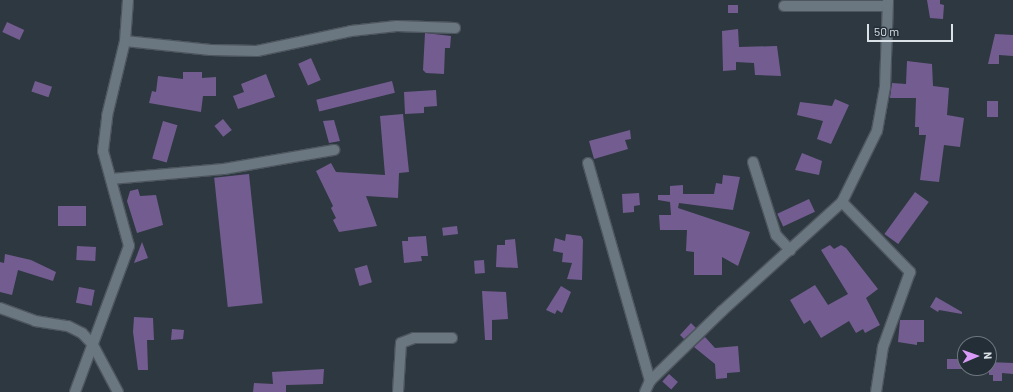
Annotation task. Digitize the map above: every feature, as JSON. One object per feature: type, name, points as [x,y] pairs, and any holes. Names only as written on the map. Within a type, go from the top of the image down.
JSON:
[{"type":"street","points":[[75,392],[129,246],[103,151],[103,138],[125,41],[128,0]]},
{"type":"street","points":[[645,392],[650,381],[842,202],[877,131],[885,87],[888,3],[784,6]]},
{"type":"street","points":[[125,41],[211,50],[257,51],[274,50],[351,30],[396,26],[455,28]]},
{"type":"street","points":[[111,179],[224,169],[334,150]]},
{"type":"street","points":[[753,162],[776,235],[790,250]]},
{"type":"street","points":[[588,163],[650,381]]},
{"type":"street","points":[[842,202],[910,272],[883,347],[876,392]]},
{"type":"street","points":[[0,308],[35,321],[68,326],[82,333],[93,345],[118,392]]},
{"type":"street","points":[[398,392],[400,343],[414,338],[452,338]]},
{"type":"building","points":[[927,0],[940,0],[940,4],[944,5],[943,19],[930,18]]},
{"type":"building","points":[[728,5],[738,5],[738,13],[728,13]]},
{"type":"building","points":[[7,22],[24,30],[20,40],[2,32]]},
{"type":"building","points":[[738,29],[739,47],[777,46],[781,76],[755,75],[754,63],[736,62],[736,70],[723,71],[722,31]]},
{"type":"building","points":[[425,33],[451,36],[450,48],[445,48],[444,74],[426,73],[423,70]]},
{"type":"building","points":[[995,34],[1013,35],[1013,56],[999,55],[999,64],[988,64]]},
{"type":"building","points":[[311,58],[321,80],[308,86],[298,64]]},
{"type":"building","points":[[907,61],[932,64],[933,86],[949,88],[947,115],[964,118],[960,147],[944,145],[939,182],[920,180],[926,135],[919,135],[919,127],[915,127],[916,98],[890,98],[892,83],[906,84]]},
{"type":"building","points":[[183,72],[202,72],[202,78],[216,77],[216,96],[203,96],[201,112],[149,103],[152,91],[156,92],[158,76],[183,79]]},
{"type":"building","points":[[266,74],[275,97],[238,109],[233,96],[244,92],[241,84]]},
{"type":"building","points":[[35,81],[52,87],[48,97],[31,91]]},
{"type":"building","points":[[392,81],[395,93],[319,112],[316,100]]},
{"type":"building","points":[[436,90],[437,106],[424,107],[424,113],[405,114],[404,92]]},
{"type":"building","points":[[835,99],[849,105],[831,144],[817,139],[823,121],[797,115],[800,102],[832,106]]},
{"type":"building","points":[[987,101],[998,101],[998,117],[987,117]]},
{"type":"building","points":[[403,114],[409,172],[399,173],[398,198],[366,196],[377,226],[339,232],[333,220],[336,218],[331,208],[333,206],[316,171],[331,163],[336,172],[385,175],[380,116]]},
{"type":"building","points":[[223,119],[232,130],[223,137],[214,126]]},
{"type":"building","points":[[334,120],[340,141],[329,143],[323,121]]},
{"type":"building","points":[[163,121],[177,125],[167,163],[152,158]]},
{"type":"building","points":[[630,130],[631,139],[625,140],[628,149],[594,159],[589,141]]},
{"type":"building","points":[[802,153],[822,161],[819,175],[795,170]]},
{"type":"building","points":[[249,174],[263,303],[228,307],[214,178]]},
{"type":"building","points":[[723,175],[740,177],[733,210],[679,203],[678,208],[750,232],[738,266],[722,257],[722,275],[694,275],[694,252],[686,251],[687,230],[660,230],[659,215],[671,215],[670,202],[658,200],[658,195],[670,195],[670,186],[683,185],[683,194],[714,194],[716,183],[722,184]]},
{"type":"building","points":[[138,189],[140,196],[156,195],[163,225],[137,233],[127,201],[130,191]]},
{"type":"building","points":[[915,192],[929,202],[898,244],[884,234]]},
{"type":"building","points":[[639,193],[640,205],[634,206],[634,212],[623,213],[622,194]]},
{"type":"building","points":[[809,199],[815,212],[783,226],[777,214]]},
{"type":"building","points":[[58,206],[86,206],[86,226],[58,226]]},
{"type":"building","points":[[457,226],[458,234],[443,236],[442,228]]},
{"type":"building","points":[[566,234],[581,236],[583,240],[582,280],[567,279],[572,263],[562,262],[563,253],[553,251],[555,238],[565,241]]},
{"type":"building","points":[[426,236],[428,256],[421,256],[422,261],[404,263],[402,241],[408,241],[408,237]]},
{"type":"building","points":[[515,239],[518,268],[496,267],[497,245],[505,245],[505,240]]},
{"type":"building","points":[[142,242],[148,258],[134,263]]},
{"type":"building","points":[[830,245],[834,249],[841,245],[846,248],[878,289],[866,298],[880,325],[865,333],[863,329],[856,333],[849,321],[821,338],[810,320],[804,324],[790,300],[815,285],[828,305],[848,294],[821,250]]},
{"type":"building","points":[[77,246],[96,247],[95,261],[76,260]]},
{"type":"building","points":[[5,254],[31,260],[56,272],[53,281],[18,270],[12,295],[0,292],[0,262],[4,263]]},
{"type":"building","points":[[484,260],[485,273],[475,274],[474,261]]},
{"type":"building","points":[[367,265],[372,282],[359,286],[355,269]]},
{"type":"building","points":[[561,286],[571,292],[562,313],[557,310],[555,314],[546,310]]},
{"type":"building","points":[[79,287],[95,290],[92,306],[76,303]]},
{"type":"building","points":[[482,291],[506,292],[508,319],[492,320],[492,340],[485,340]]},
{"type":"building","points":[[936,297],[962,312],[962,314],[939,310],[938,312],[930,307]]},
{"type":"building","points":[[134,317],[153,318],[154,340],[147,340],[148,370],[138,370],[133,332]]},
{"type":"building","points":[[900,320],[924,320],[924,342],[917,342],[917,345],[898,342]]},
{"type":"building","points":[[691,323],[696,328],[684,339],[680,335]]},
{"type":"building","points":[[172,329],[184,330],[183,339],[171,340]]},
{"type":"building","points":[[705,337],[715,348],[738,346],[740,372],[727,373],[727,378],[716,379],[715,364],[694,347]]},
{"type":"building","points":[[947,359],[957,359],[957,369],[947,369]]},
{"type":"building","points":[[997,362],[1013,363],[1013,374],[1002,373],[1002,381],[993,381],[993,376],[997,376]]},
{"type":"building","points":[[324,369],[323,384],[286,385],[286,392],[253,392],[254,383],[273,384],[272,372]]},
{"type":"building","points":[[669,374],[678,382],[671,389],[662,381]]}]
